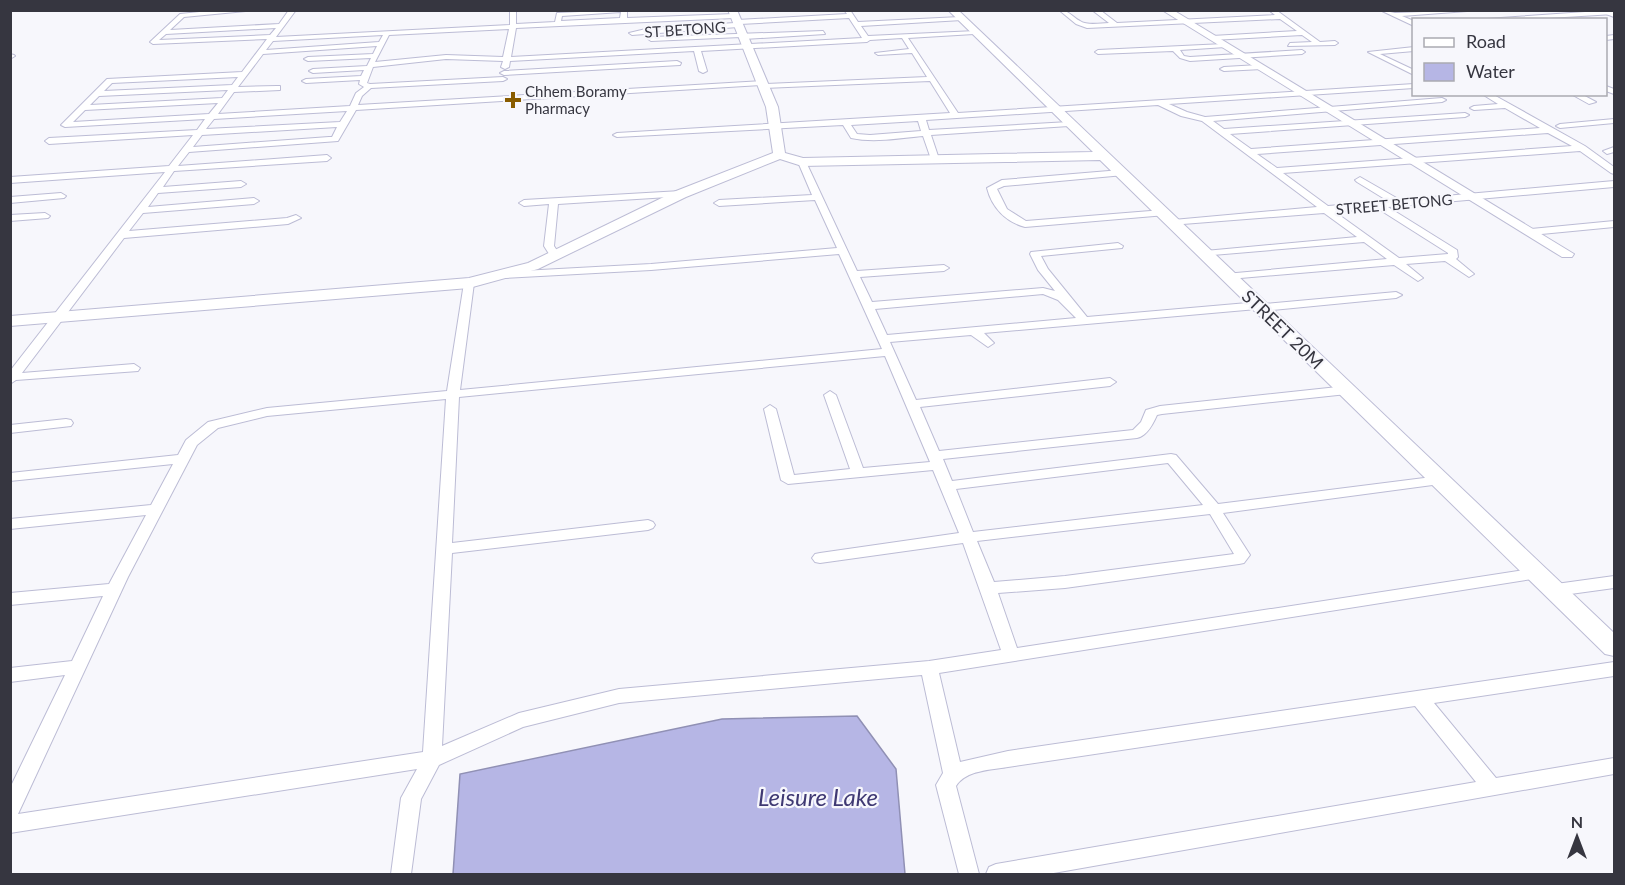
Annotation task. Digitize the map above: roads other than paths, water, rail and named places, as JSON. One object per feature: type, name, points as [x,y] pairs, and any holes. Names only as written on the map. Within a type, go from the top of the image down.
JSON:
[{"type":"street","points":[[253,10],[182,15],[153,42],[512,27],[558,24],[672,10]]},
{"type":"street","points":[[11,379],[293,10]]},
{"type":"street","points":[[500,103],[513,10]]},
{"type":"street","points":[[1062,10],[1078,23],[1088,26],[1279,17]]},
{"type":"street","points":[[1095,10],[1116,25]]},
{"type":"street","points":[[1166,10],[1567,254]]},
{"type":"street","points":[[1273,10],[1279,17],[1319,44]]},
{"type":"street","points":[[1383,10],[1412,23]]},
{"type":"street","points":[[1393,15],[1477,10]]},
{"type":"street","points":[[232,24],[244,11]]},
{"type":"street","points":[[558,24],[559,14],[576,12],[866,40],[867,38],[974,32]]},
{"type":"street","points":[[1509,18],[1610,12]]},
{"type":"street","points":[[191,26],[206,13]]},
{"type":"street","points":[[651,39],[849,13],[867,38]]},
{"type":"street","points":[[624,15],[632,33],[635,68]]},
{"type":"street","points":[[857,24],[956,15]]},
{"type":"street","name":"STREET 20M","points":[[956,15],[1614,647]]},
{"type":"street","points":[[163,32],[281,26]]},
{"type":"street","points":[[739,27],[763,85],[776,127],[779,155]]},
{"type":"street","points":[[314,71],[446,57],[506,59],[697,49],[739,27],[823,33]]},
{"type":"street","name":"ST BETONG","points":[[632,33],[650,30],[739,27]]},
{"type":"street","points":[[387,33],[364,78],[363,84],[369,87],[677,63]]},
{"type":"street","points":[[1212,38],[1302,33]]},
{"type":"street","points":[[904,36],[955,115]]},
{"type":"street","points":[[1288,45],[1335,43]]},
{"type":"street","points":[[261,52],[383,44]]},
{"type":"street","points":[[1098,52],[1224,46]]},
{"type":"street","points":[[316,48],[306,61],[376,56]]},
{"type":"street","points":[[1174,48],[1181,56],[1190,59],[1239,55],[1303,55],[1224,69]]},
{"type":"street","points":[[697,49],[703,71]]},
{"type":"street","points":[[1412,49],[1371,52],[1412,72]]},
{"type":"street","points":[[878,53],[914,51]]},
{"type":"street","points":[[1392,62],[1412,61]]},
{"type":"street","points":[[245,74],[110,81],[65,125],[352,108],[500,103],[763,85],[932,79]]},
{"type":"street","points":[[306,81],[364,78]]},
{"type":"street","points":[[617,135],[846,123],[1412,86]]},
{"type":"street","points":[[186,150],[335,139],[359,95],[369,87]]},
{"type":"street","points":[[96,94],[277,88]]},
{"type":"street","points":[[1488,96],[1582,148],[1614,171]]},
{"type":"street","points":[[1578,96],[1592,102]]},
{"type":"street","points":[[82,108],[225,100]]},
{"type":"street","points":[[1160,102],[1184,114],[1205,119],[1442,100]]},
{"type":"street","points":[[1474,108],[1506,106]]},
{"type":"street","points":[[1222,132],[1465,115]]},
{"type":"street","points":[[921,118],[935,159]]},
{"type":"street","points":[[1205,119],[1418,278]]},
{"type":"street","points":[[1560,126],[1614,121]]},
{"type":"street","points":[[846,123],[854,136],[862,138],[1069,123]]},
{"type":"street","points":[[49,141],[343,124]]},
{"type":"street","points":[[1249,152],[1550,130]]},
{"type":"street","points":[[1275,171],[1582,148]]},
{"type":"street","points":[[10,321],[469,283],[533,266],[681,194],[779,155],[802,162],[1103,156]]},
{"type":"street","points":[[10,180],[327,158]]},
{"type":"street","points":[[802,162],[887,345],[970,537],[990,588],[1011,655]]},
{"type":"street","name":"STREET BETONG","points":[[1121,173],[1002,183],[992,188],[993,194],[1013,221],[1025,225],[1327,210],[1614,184]]},
{"type":"street","points":[[1360,180],[1398,203]]},
{"type":"street","points":[[156,190],[241,184]]},
{"type":"street","points":[[525,203],[681,194]]},
{"type":"street","points":[[10,200],[61,196]]},
{"type":"street","points":[[719,203],[818,197]]},
{"type":"street","points":[[141,210],[254,201]]},
{"type":"street","points":[[554,201],[549,246],[555,255]]},
{"type":"street","points":[[1228,276],[1453,257],[1452,252],[1379,205]]},
{"type":"street","points":[[10,218],[45,216]]},
{"type":"street","points":[[122,235],[288,221],[296,218]]},
{"type":"street","points":[[1531,232],[1614,224]]},
{"type":"street","points":[[1205,254],[1367,239]]},
{"type":"street","points":[[1085,322],[1043,270],[1035,254],[1118,246]]},
{"type":"street","points":[[505,275],[651,267],[843,251]]},
{"type":"street","points":[[1448,258],[1469,274]]},
{"type":"street","points":[[854,274],[944,268]]},
{"type":"street","points":[[401,874],[411,798],[432,759],[453,395],[469,283]]},
{"type":"street","points":[[868,306],[1020,291],[1043,291],[1057,294],[1068,300]]},
{"type":"street","points":[[10,810],[156,508],[191,443],[213,425],[257,414],[453,395],[887,345],[974,331],[1396,295]]},
{"type":"street","points":[[1014,327],[1021,338]]},
{"type":"street","points":[[974,331],[988,343]]},
{"type":"street","points":[[11,379],[134,368]]},
{"type":"street","points":[[912,404],[1110,382]]},
{"type":"street","points":[[770,409],[788,480],[858,473],[936,460],[1137,434],[1147,423],[1151,414],[1160,410],[1347,390]]},
{"type":"street","points":[[830,395],[858,473]]},
{"type":"street","points":[[10,429],[66,423]]},
{"type":"street","points":[[947,486],[1171,458],[1214,508],[1242,555],[1239,559],[1065,582],[990,588]]},
{"type":"street","points":[[10,477],[182,459]]},
{"type":"street","points":[[820,558],[970,537],[1440,480]]},
{"type":"street","points":[[10,524],[156,508]]},
{"type":"street","points":[[444,549],[648,525]]},
{"type":"street","points":[[10,824],[432,759],[519,720],[619,696],[929,668],[1538,573]]},
{"type":"street","points":[[1556,590],[1614,582]]},
{"type":"street","points":[[10,599],[115,589]]},
{"type":"street","points":[[10,675],[79,667]]},
{"type":"street","points":[[929,668],[953,774]]},
{"type":"street","points":[[969,874],[946,785],[953,774],[967,767],[1614,669]]},
{"type":"street","points":[[1420,699],[1492,788]]},
{"type":"street","points":[[996,874],[1614,766]]},
{"type":"water","name":"Leisure Lake","points":[[857,716],[896,769],[905,874],[453,874],[460,774],[722,719]]},
{"type":"place","name":"Chhem Boramy Pharmacy","points":[[513,100]]}]
